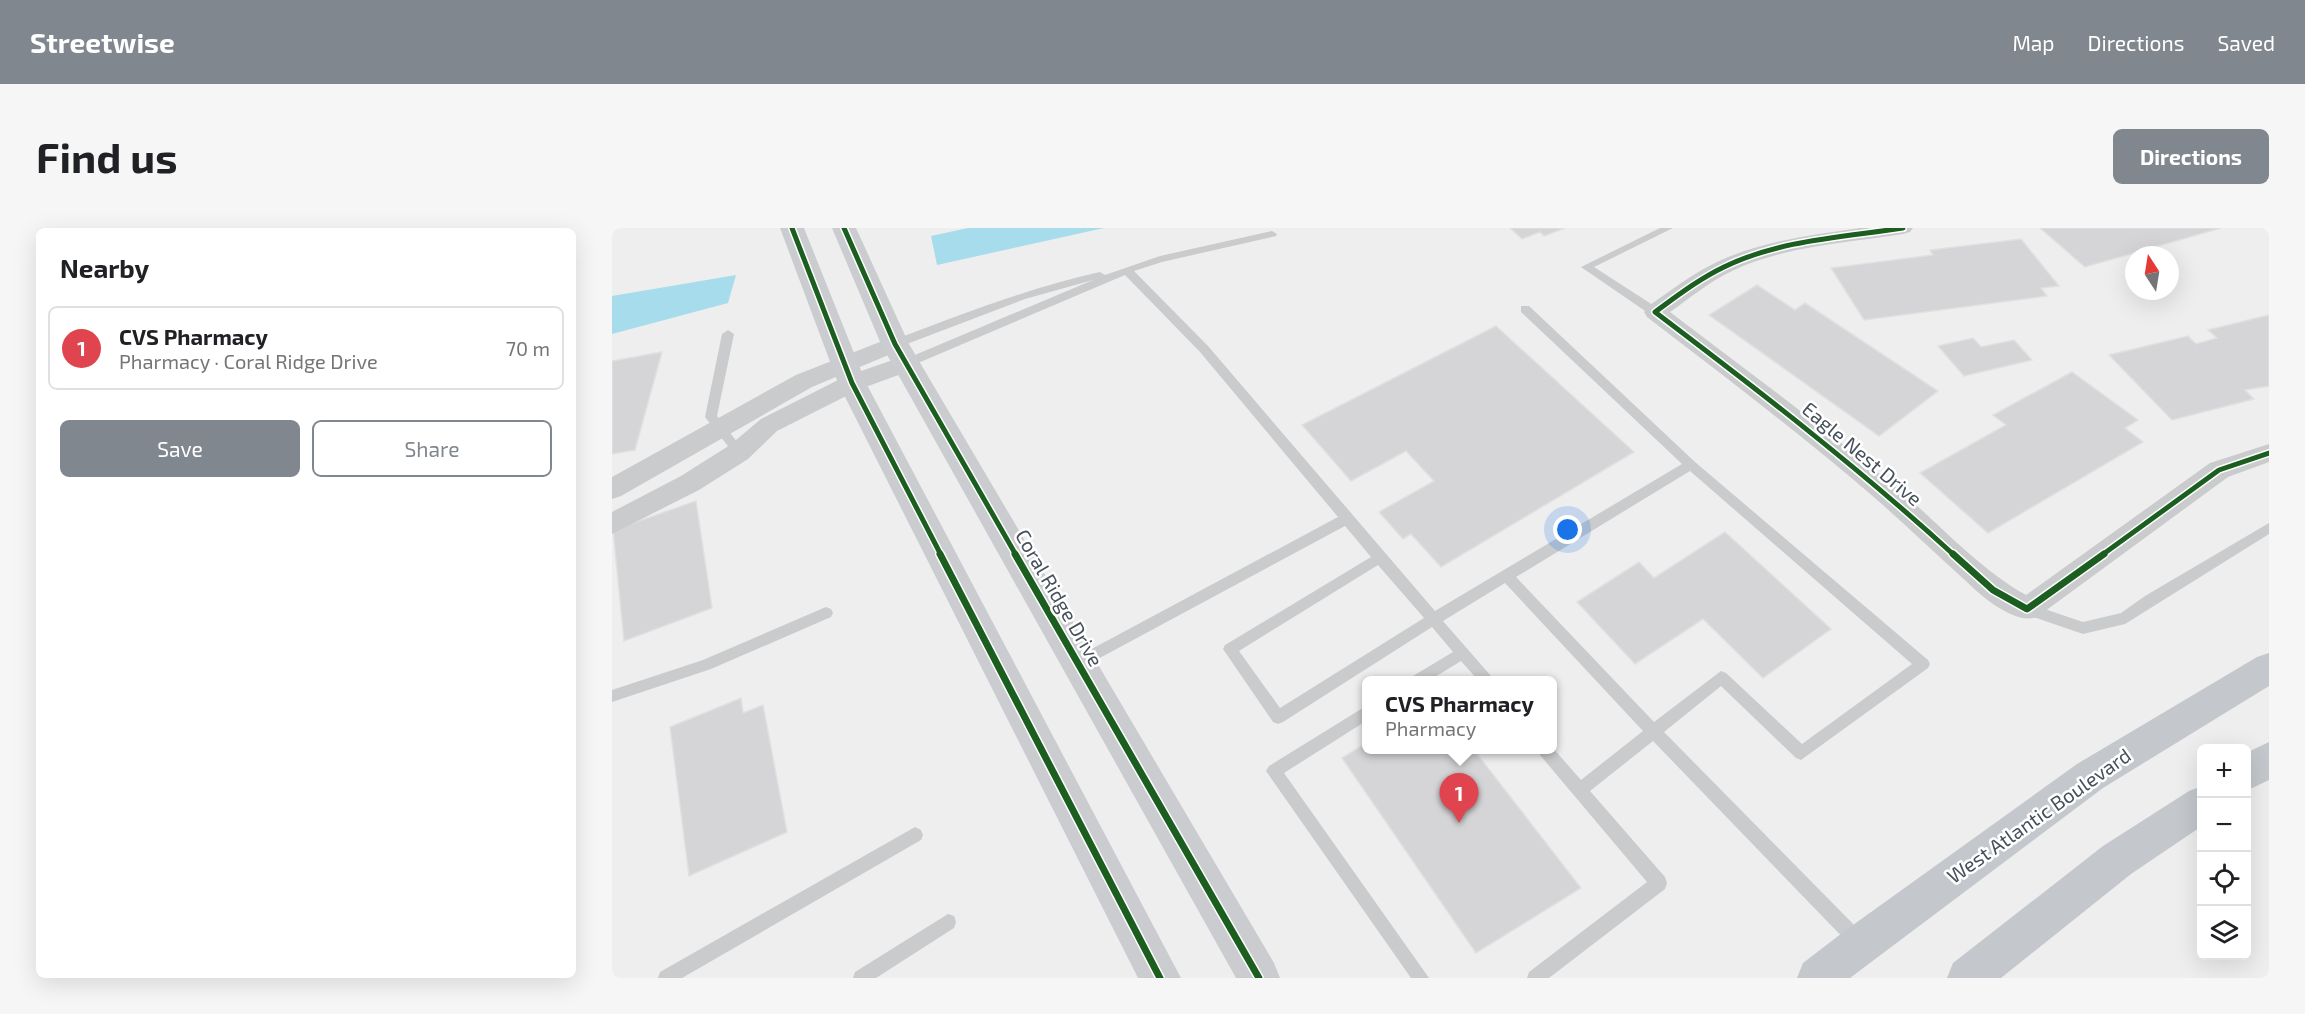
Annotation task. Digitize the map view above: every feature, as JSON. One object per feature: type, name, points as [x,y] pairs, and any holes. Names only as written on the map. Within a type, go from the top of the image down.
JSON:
[{"type":"main road","points":[[792,228],[848,373],[1160,978]]},
{"type":"main road","name":"Coral Ridge Drive","points":[[844,228],[901,353],[1077,664],[1259,978]]},
{"type":"main road","name":"West Atlantic Boulevard","points":[[1818,978],[1860,944],[2090,776],[2269,668]]},
{"type":"main road","points":[[2251,771],[2269,759]]},
{"type":"main road","points":[[1968,978],[2117,860],[2197,807]]},
{"type":"street","points":[[1655,312],[1707,276],[1735,261],[1769,251],[1904,228]]},
{"type":"street","name":"Eagle Nest Drive","points":[[1655,312],[1792,416],[1852,465],[1993,590],[2027,609]]},
{"type":"street","points":[[848,373],[769,425],[739,452],[690,483],[619,521],[612,491],[788,390],[848,373],[901,353]]},
{"type":"street","points":[[2027,609],[2219,470],[2269,453]]},
{"type":"lane","points":[[1655,312],[1586,267],[1668,228]]},
{"type":"lane","points":[[901,353],[1160,259],[1272,234]]},
{"type":"lane","points":[[901,353],[1008,299],[1060,283],[1126,270]]},
{"type":"lane","points":[[1126,270],[1156,297],[1191,334],[1346,519],[1482,676]]},
{"type":"lane","points":[[1525,309],[1691,465],[1923,664],[1801,753],[1721,677],[1580,790]]},
{"type":"lane","points":[[728,334],[711,417],[739,452]]},
{"type":"lane","points":[[1381,557],[1230,649],[1278,717],[1434,619],[1691,465]]},
{"type":"lane","points":[[1077,664],[1346,519]]},
{"type":"lane","points":[[2027,609],[2083,628],[2125,618],[2150,600],[2269,528]]},
{"type":"lane","points":[[1508,576],[1653,731],[1860,944]]},
{"type":"lane","points":[[612,696],[706,665],[826,613]]},
{"type":"lane","points":[[1426,676],[1463,652]]},
{"type":"lane","points":[[1362,716],[1275,771],[1421,978]]},
{"type":"lane","points":[[1535,978],[1659,883],[1548,754]]},
{"type":"lane","points":[[666,978],[915,835]]},
{"type":"lane","points":[[861,978],[948,922]]},
{"type":"water","points":[[968,228],[1104,228],[937,265],[931,236]]},
{"type":"water","points":[[736,275],[728,303],[612,334],[612,296]]},
{"type":"building","points":[[1510,228],[1565,228],[1544,236],[1540,232],[1522,239]]},
{"type":"building","points":[[2040,228],[2221,228],[2158,246],[2125,246],[2125,256],[2085,267]]},
{"type":"building","points":[[2021,239],[2059,286],[2041,288],[2047,296],[1864,320],[1831,268],[1933,255],[1930,250]]},
{"type":"building","points":[[1757,285],[1795,310],[1805,303],[1938,391],[1879,436],[1709,315]]},
{"type":"building","points":[[2269,315],[2269,386],[2245,390],[2254,399],[2172,420],[2109,355],[2188,336],[2196,344],[2217,338],[2208,330]]},
{"type":"building","points":[[1496,326],[1634,452],[1441,567],[1411,534],[1403,539],[1379,512],[1434,481],[1406,451],[1351,481],[1302,425]]},
{"type":"building","points":[[1973,338],[1981,347],[2014,340],[2032,360],[1964,376],[1938,346]]},
{"type":"building","points":[[662,352],[635,450],[612,454],[612,361]]},
{"type":"building","points":[[2072,372],[2138,420],[2125,428],[2143,442],[1988,533],[1920,473],[2006,425],[1993,415]]},
{"type":"building","points":[[696,501],[712,608],[624,641],[613,530]]},
{"type":"building","points":[[1725,532],[1831,629],[1763,678],[1703,619],[1635,664],[1577,602],[1639,562],[1654,578]]},
{"type":"building","points":[[741,698],[743,713],[763,705],[787,832],[689,876],[670,727]]},
{"type":"building","points":[[1362,746],[1362,754],[1477,754],[1581,888],[1476,953],[1342,758]]},
{"type":"cycle path","points":[[792,228],[852,383],[1160,978]]},
{"type":"cycle path","points":[[844,228],[895,344],[1259,978]]},
{"type":"cycle path","points":[[1903,228],[1819,240],[1757,254],[1715,271],[1655,312],[1792,416],[1886,493],[1993,590],[2027,609],[2219,470],[2269,453]]},
{"type":"place","name":"CVS Pharmacy","points":[[1459,823]]}]
